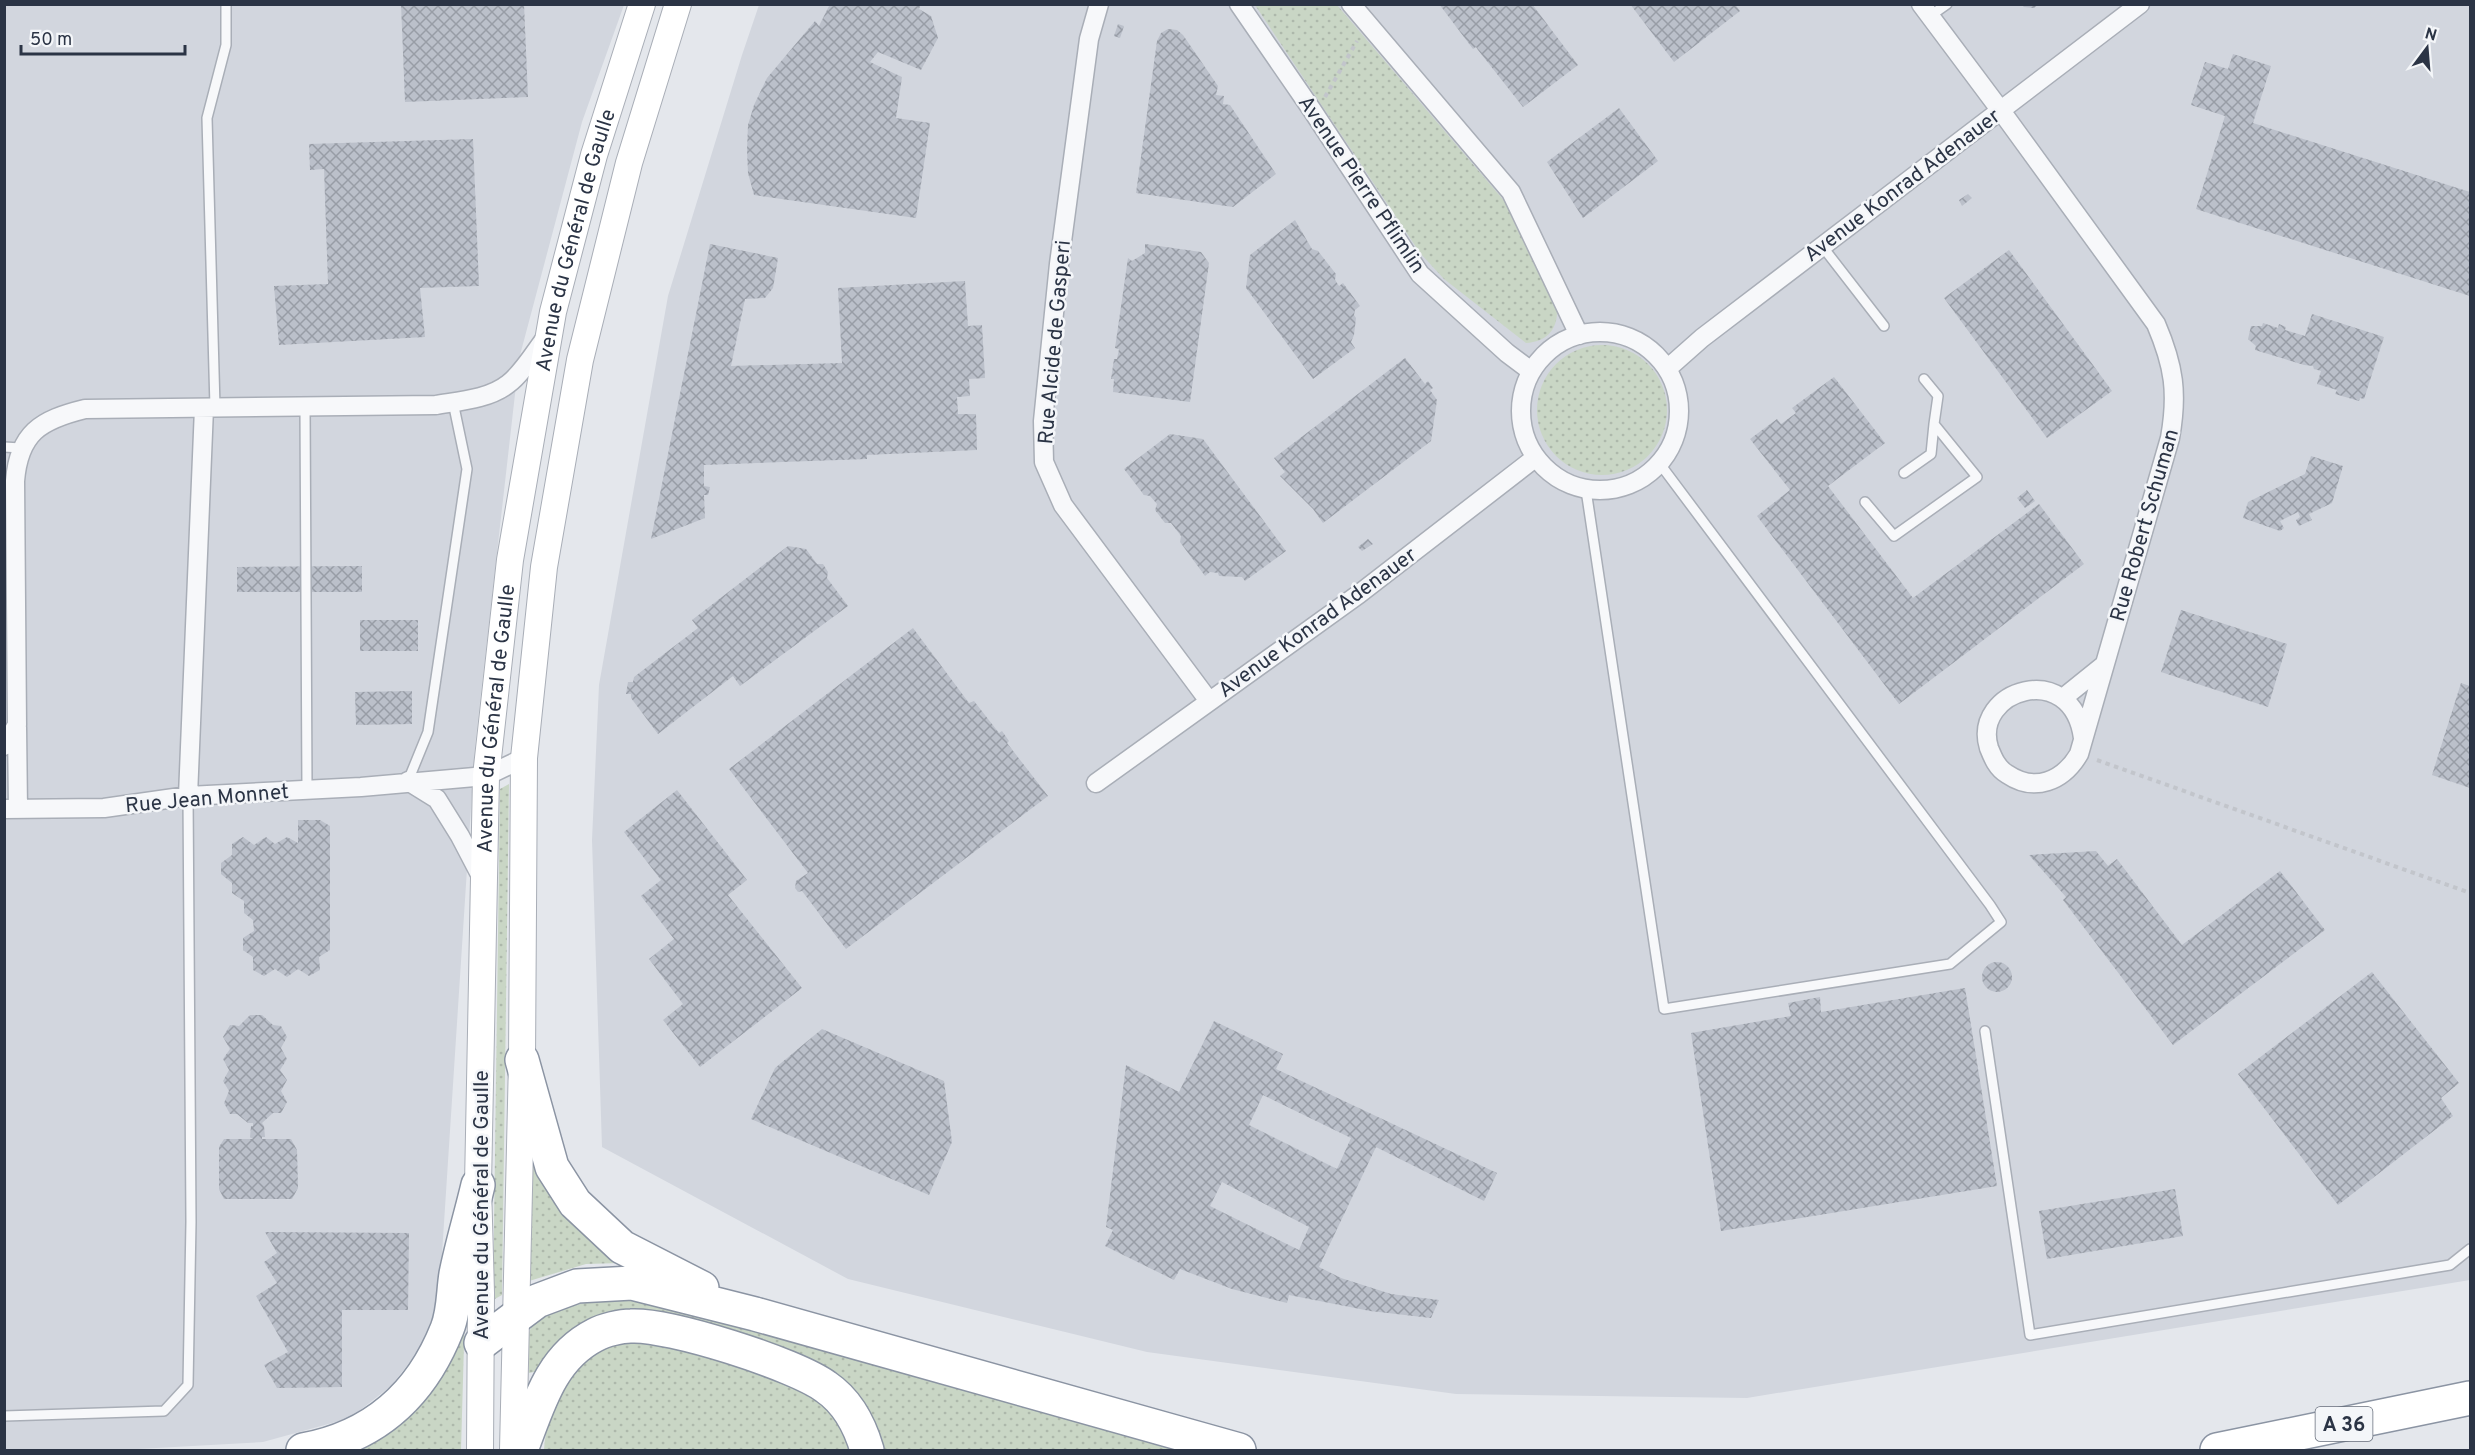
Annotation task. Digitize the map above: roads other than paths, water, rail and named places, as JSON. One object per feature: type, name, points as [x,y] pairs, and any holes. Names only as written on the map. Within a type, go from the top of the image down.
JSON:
[{"type":"highway","points":[[522,1060],[552,1167],[575,1203],[622,1247],[755,1314]]},
{"type":"highway","points":[[303,1450],[362,1431],[400,1404],[430,1365],[448,1327],[456,1275],[478,1185]]},
{"type":"highway","points":[[481,1343],[537,1301],[577,1286],[632,1283],[755,1314],[1239,1450]]},
{"type":"highway","points":[[521,1450],[545,1386],[567,1354],[597,1334],[630,1326],[676,1332],[797,1370],[827,1388],[855,1417],[867,1450]]},
{"type":"highway","name":"A 36","points":[[2217,1450],[2470,1398]]},
{"type":"main road","name":"Avenue du Général de Gaulle","points":[[480,1450],[481,1343],[478,1185],[486,776],[510,560],[548,335],[594,155],[642,4]]},
{"type":"main road","name":"Avenue du Général de Gaulle","points":[[513,1450],[522,1060],[524,758],[543,567],[580,360],[629,163],[678,4]]},
{"type":"street","name":"Rue Alcide de Gasperi","points":[[1099,4],[1089,39],[1059,264],[1043,421],[1044,462],[1063,505],[1209,701]]},
{"type":"street","name":"Avenue Pierre Pflimlin","points":[[1239,4],[1420,274],[1507,353],[1531,371]]},
{"type":"street","points":[[1351,4],[1511,192],[1579,334]]},
{"type":"street","name":"Avenue Konrad Adenauer","points":[[1667,369],[1702,338],[1821,246],[2140,4]]},
{"type":"street","name":"Rue Robert Schuman","points":[[1925,10],[2156,324],[2169,355],[2175,390],[2170,438],[2081,746],[2072,767],[2060,777],[2046,783],[2030,784],[2015,780],[2002,771],[1993,758],[1988,743],[1988,727],[1994,713],[2004,701],[2018,693],[2033,689],[2063,698]]},
{"type":"street","points":[[1604,332],[1629,337],[1651,350],[1667,369],[1677,392],[1680,418],[1673,442],[1660,464],[1639,481],[1613,490],[1586,490],[1567,484],[1549,473],[1535,458],[1525,438],[1520,415],[1522,392],[1531,371],[1544,355],[1560,343],[1579,334],[1604,332]]},
{"type":"street","points":[[11,809],[17,725],[10,668],[17,461],[13,448],[59,415],[85,409],[436,405],[487,395],[509,384],[548,335]]},
{"type":"street","points":[[188,796],[209,408]]},
{"type":"street","name":"Avenue Konrad Adenauer","points":[[1096,783],[1359,594],[1535,458]]},
{"type":"street","points":[[2081,746],[2080,723],[2073,709],[2063,698],[2104,665]]},
{"type":"street","points":[[4,746],[17,725]]},
{"type":"street","name":"Rue Jean Monnet","points":[[11,809],[104,808],[188,796],[361,788],[486,776],[524,758]]},
{"type":"street","points":[[408,782],[437,799],[460,836],[484,883]]},
{"type":"lane","points":[[209,408],[207,118],[226,45],[226,4]]},
{"type":"lane","points":[[1925,10],[1947,4]]},
{"type":"lane","points":[[1821,246],[1884,326]]},
{"type":"lane","points":[[1904,473],[1931,453],[1938,396],[1924,379]]},
{"type":"lane","points":[[408,782],[428,732],[467,469],[453,402]]},
{"type":"lane","points":[[305,406],[307,790]]},
{"type":"lane","points":[[1865,502],[1894,536],[1977,477],[1934,424]]},
{"type":"lane","points":[[1586,490],[1664,1009],[1950,964],[2001,922],[1660,464]]},
{"type":"lane","points":[[4,1416],[164,1411],[188,1385],[191,1222],[188,796]]},
{"type":"lane","points":[[1986,1030],[2030,1335],[2450,1265],[2470,1249]]}]
